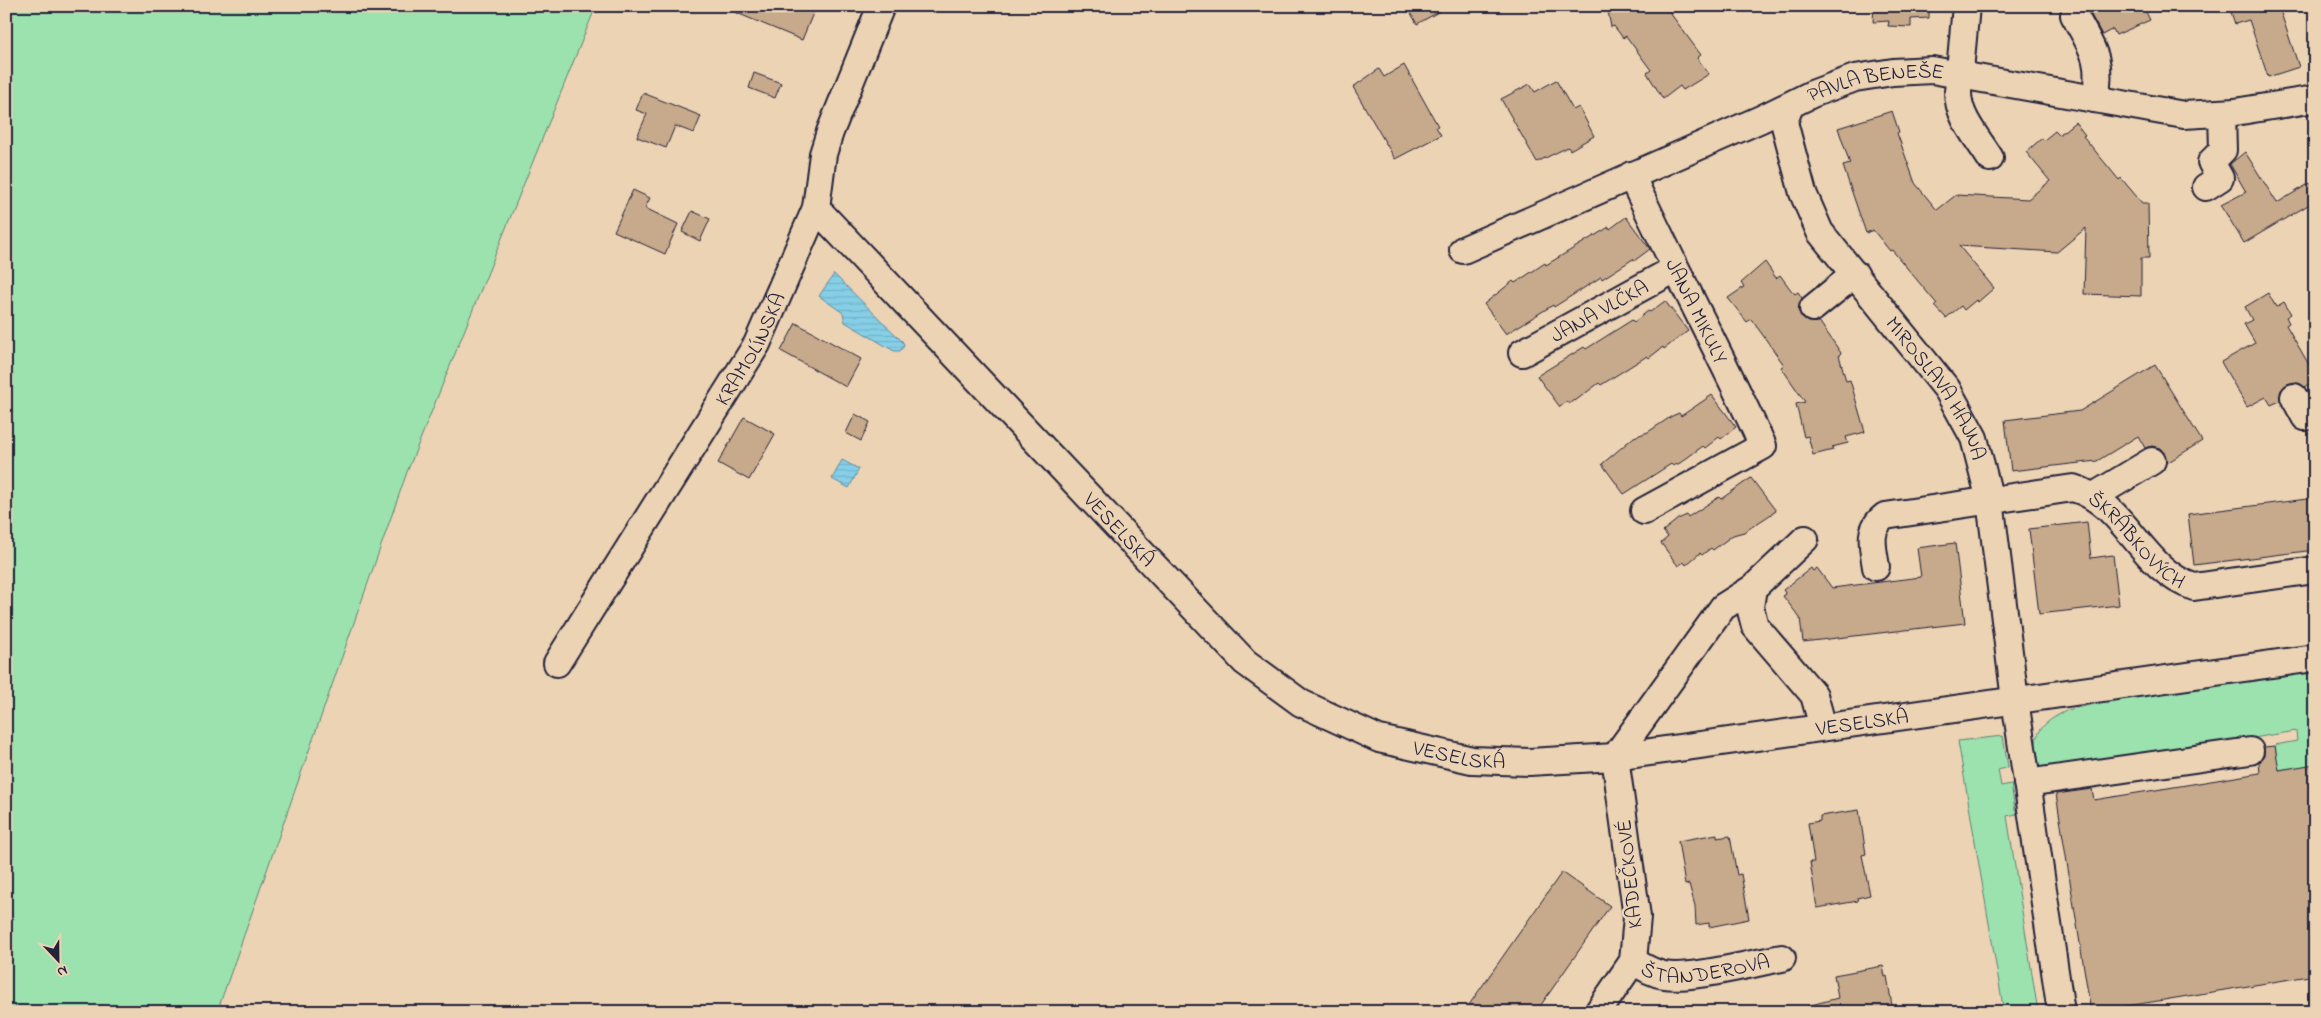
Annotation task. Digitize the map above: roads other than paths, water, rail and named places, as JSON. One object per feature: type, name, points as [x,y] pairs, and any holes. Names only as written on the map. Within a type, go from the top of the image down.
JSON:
[{"type":"street","name":"KRAMOLÍNSKÁ","points":[[558,663],[757,344],[816,208],[823,154],[881,6]]},
{"type":"street","points":[[1966,6],[1958,96],[1962,115],[1990,158]]},
{"type":"street","points":[[2074,15],[2097,59],[2100,78],[2096,99]]},
{"type":"street","name":"PAVLA BENEŠE","points":[[1464,250],[1790,106],[1812,94],[1855,78],[1894,72],[1932,70],[1960,73],[2175,114],[2222,114],[2315,99]]},
{"type":"street","name":"MIROSLAVA HAJNA","points":[[1790,106],[1784,122],[1803,193],[1820,232],[1947,389],[1974,438],[1990,500],[2014,700],[2061,1012]]},
{"type":"street","points":[[2206,187],[2220,178],[2211,162],[2223,150],[2222,114]]},
{"type":"street","name":"JANA MIKULY","points":[[1631,175],[1675,269],[1720,353],[1763,446],[1644,511]]},
{"type":"street","name":"VESELSKÁ","points":[[816,208],[1245,662],[1301,703],[1379,739],[1472,760],[1529,762],[1614,757],[2315,658]]},
{"type":"street","name":"JANA VLČKA","points":[[1522,353],[1675,269]]},
{"type":"street","points":[[1812,308],[1834,293],[1855,274]]},
{"type":"street","points":[[2094,496],[2152,461]]},
{"type":"street","name":"ŠKRÁBKOVÝCH","points":[[1876,567],[1872,530],[1876,522],[1885,516],[2073,488],[2094,496],[2103,503],[2163,570],[2178,582],[2194,587],[2315,570]]},
{"type":"street","points":[[1614,757],[1724,607],[1753,588],[1805,539]]},
{"type":"street","points":[[1753,588],[1750,607],[1755,626],[1814,695],[1823,728]]},
{"type":"street","points":[[2027,783],[2250,751]]},
{"type":"street","name":"KADEČKOVÉ","points":[[1598,1012],[1632,961],[1637,917],[1614,757]]},
{"type":"street","name":"ŠTANDEROVA","points":[[1632,961],[1653,972],[1666,975],[1683,975],[1782,958]]},
{"type":"water","points":[[834,274],[903,342],[904,346],[900,351],[894,351],[845,322],[843,313],[819,296]]},
{"type":"water","points":[[842,460],[859,469],[849,488],[832,479]]}]
